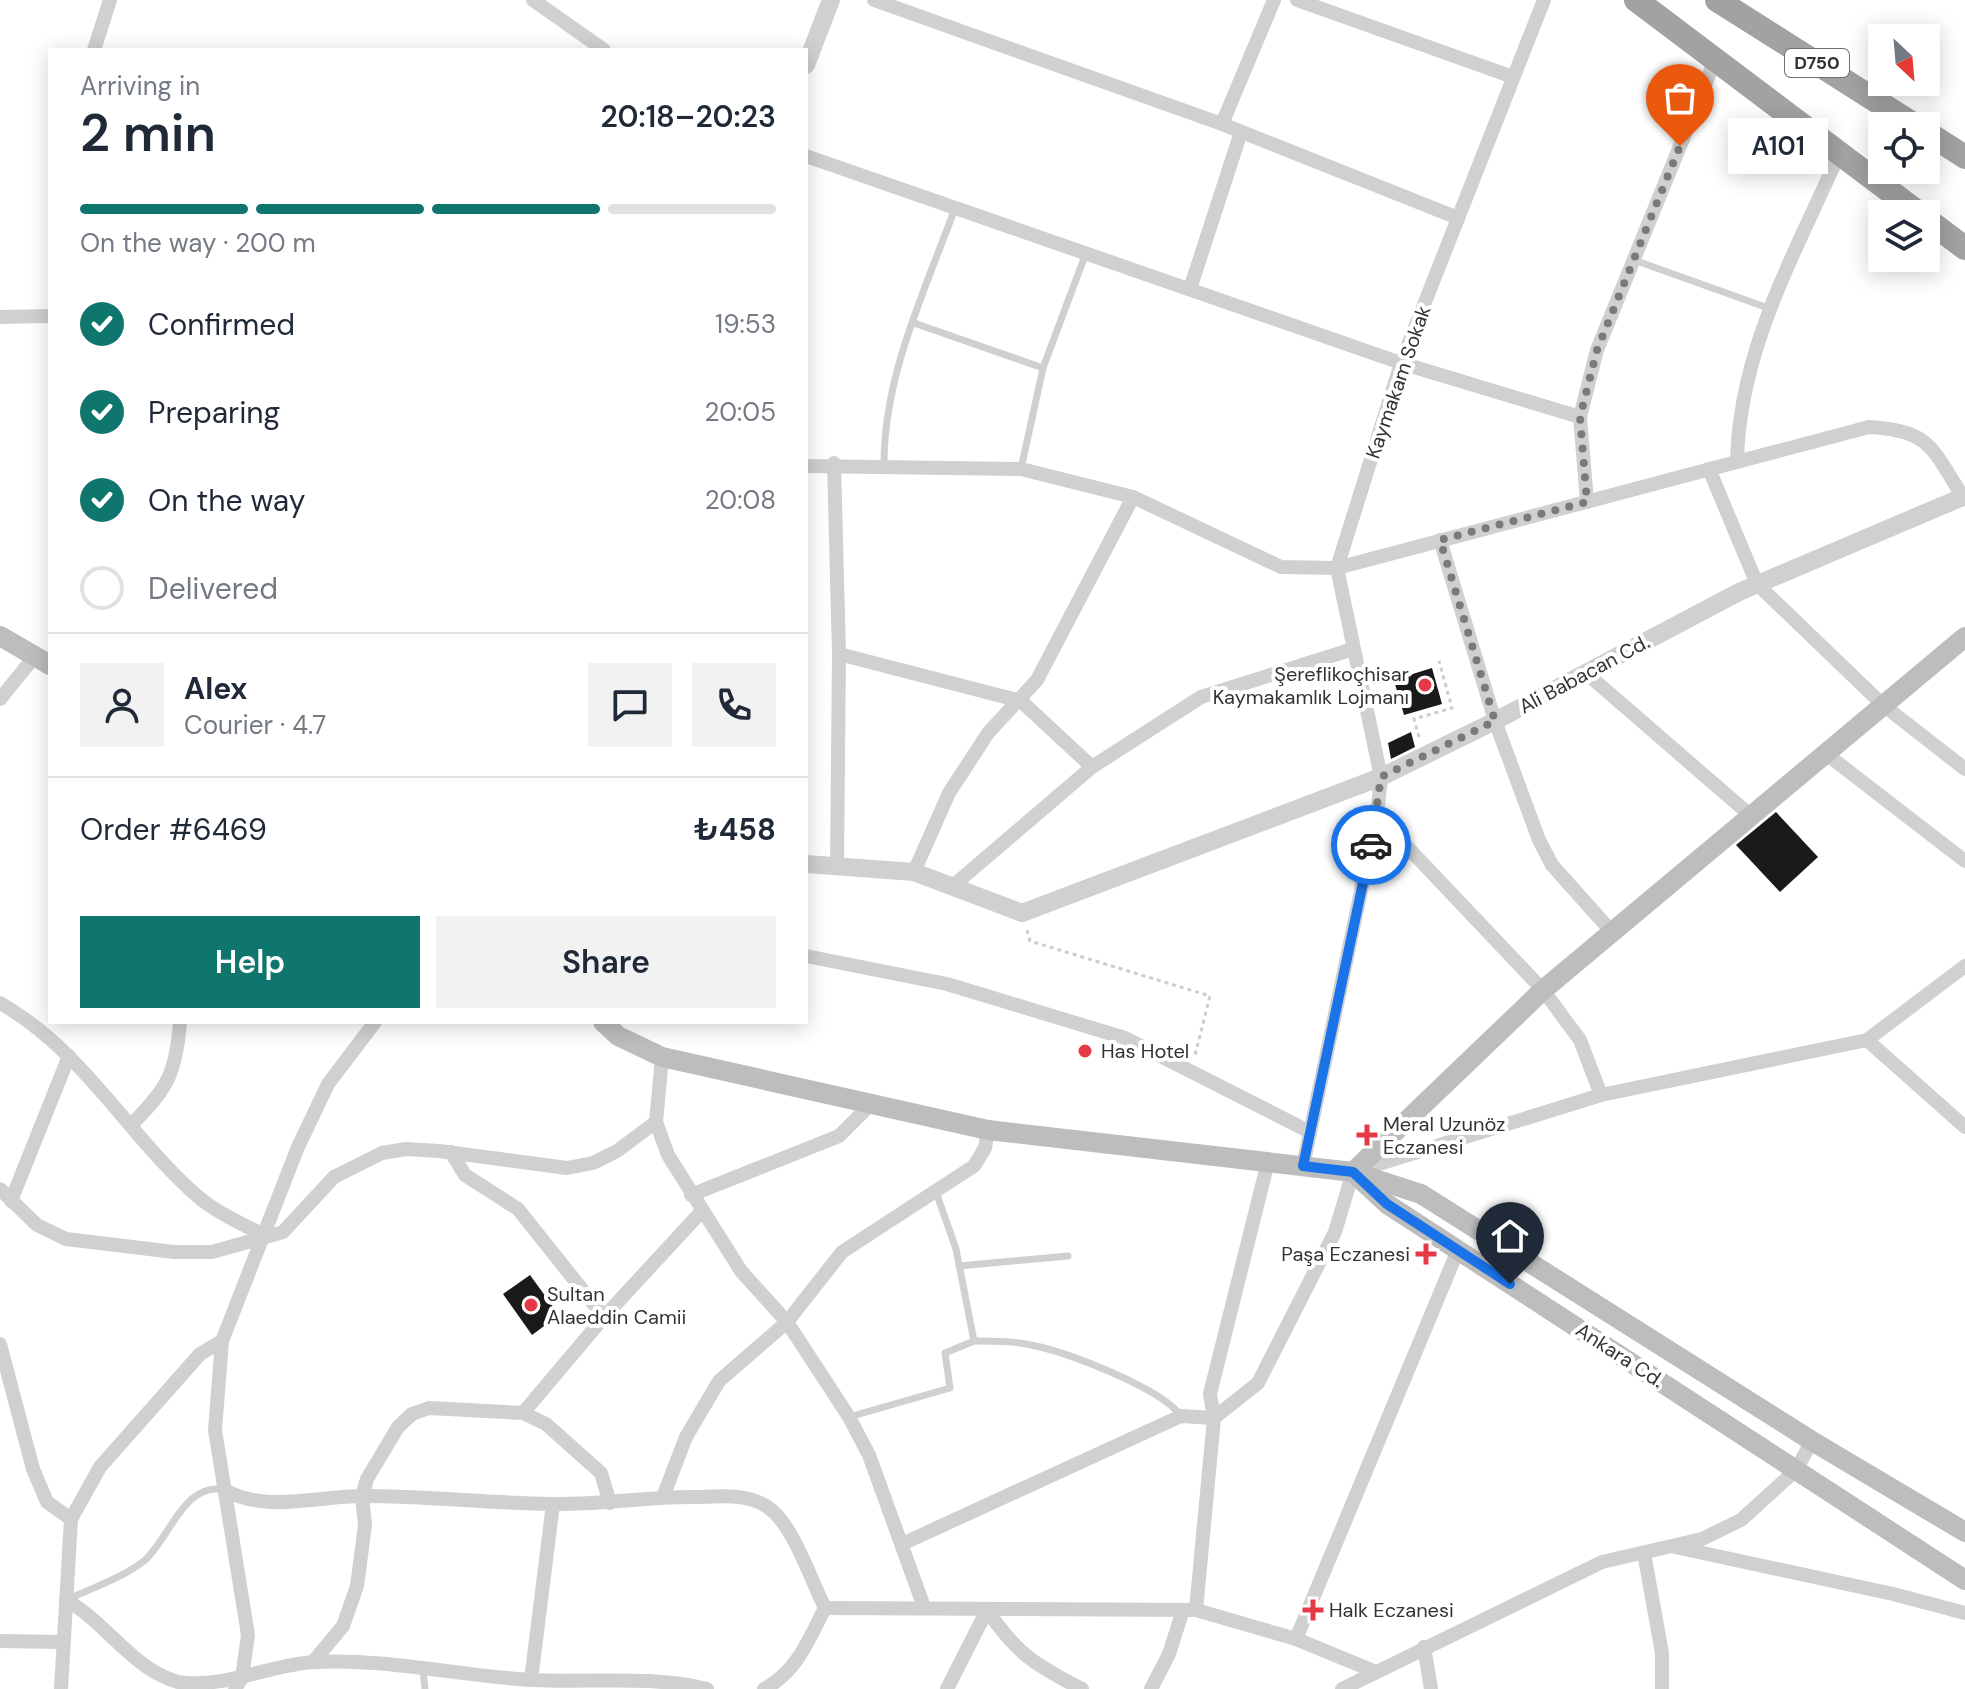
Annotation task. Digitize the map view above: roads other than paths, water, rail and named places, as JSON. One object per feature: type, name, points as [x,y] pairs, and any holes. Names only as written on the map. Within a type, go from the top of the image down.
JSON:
[{"type":"highway","name":"D750","points":[[1636,0],[1901,200]]},
{"type":"highway","name":"D750","points":[[1717,0],[1894,112]]},
{"type":"highway","points":[[1940,141],[1965,157]]},
{"type":"highway","points":[[1940,229],[1965,248]]},
{"type":"main road","points":[[0,636],[43,661]]},
{"type":"main road","points":[[605,1024],[618,1036],[662,1057],[988,1130],[1353,1172],[1543,990],[1965,637]]},
{"type":"main road","name":"Ankara Cd.","points":[[1353,1172],[1387,1204],[1965,1580]]},
{"type":"main road","name":"Ankara Cd.","points":[[1353,1172],[1421,1194],[1812,1441],[1965,1532]]},
{"type":"street","points":[[95,48],[110,0]]},
{"type":"street","points":[[533,0],[586,45]]},
{"type":"street","points":[[808,60],[831,0]]},
{"type":"street","points":[[874,0],[1222,124],[1458,218]]},
{"type":"street","points":[[1222,124],[1274,0]]},
{"type":"street","points":[[1297,0],[1513,77]]},
{"type":"street","name":"Kaymakam Sokak","points":[[1303,1166],[1377,815],[1381,777],[1337,568],[1401,363],[1544,0]]},
{"type":"street","points":[[1587,502],[1580,417],[1597,350],[1715,60]]},
{"type":"street","points":[[1190,289],[1241,132]]},
{"type":"street","points":[[1737,462],[1744,384],[1771,309],[1839,154]]},
{"type":"street","points":[[808,157],[1401,363],[1580,417]]},
{"type":"street","points":[[0,317],[48,316]]},
{"type":"street","points":[[808,466],[834,463],[1021,469],[1133,497],[1281,567],[1337,568],[1869,427],[1904,429],[1928,443],[1964,497]]},
{"type":"street","points":[[834,463],[839,654],[837,866]]},
{"type":"street","points":[[1709,469],[1757,584],[1883,705],[1965,769]]},
{"type":"street","points":[[914,872],[949,793],[988,733],[1021,701],[1037,680],[1133,497]]},
{"type":"street","name":"Ali Babacan Cd.","points":[[954,885],[1022,913],[1381,777],[1757,584],[1964,497]]},
{"type":"street","points":[[1440,540],[1495,721],[1539,840],[1552,865],[1611,931]]},
{"type":"street","points":[[808,864],[914,872],[954,885],[1092,767],[1201,697],[1353,649]]},
{"type":"street","points":[[839,654],[1021,701],[1092,767]]},
{"type":"street","points":[[0,699],[43,661]]},
{"type":"street","points":[[1586,673],[1750,815]]},
{"type":"street","points":[[1825,753],[1965,861]]},
{"type":"street","points":[[1377,815],[1543,990],[1580,1040],[1601,1095]]},
{"type":"street","points":[[808,956],[947,984],[1125,1038],[1310,1132]]},
{"type":"street","points":[[902,1544],[1181,1416],[1214,1418],[1258,1383],[1335,1232],[1353,1172],[1601,1095],[1867,1040],[1965,966]]},
{"type":"street","points":[[0,1003],[27,1018],[69,1056],[132,1124],[148,1147],[199,1198],[265,1236]]},
{"type":"street","points":[[132,1124],[162,1094],[176,1062],[180,1024]]},
{"type":"street","points":[[238,1684],[248,1635],[215,1430],[222,1341],[298,1147],[328,1084],[373,1024]]},
{"type":"street","points":[[1867,1040],[1965,1127]]},
{"type":"street","points":[[11,1201],[69,1056]]},
{"type":"street","points":[[662,1057],[656,1122],[668,1155],[701,1212],[741,1271],[787,1322],[849,1417],[869,1455],[924,1607]]},
{"type":"street","points":[[691,1195],[839,1136],[859,1120],[871,1104]]},
{"type":"street","points":[[0,1189],[37,1225],[81,1243],[193,1253],[231,1249],[283,1232],[334,1177],[355,1163],[406,1149],[567,1168],[593,1163],[617,1151],[656,1122]]},
{"type":"street","points":[[663,1497],[686,1437],[719,1381],[787,1322],[842,1252],[974,1166],[985,1148],[988,1130]]},
{"type":"street","points":[[451,1152],[465,1175],[518,1209],[604,1317]]},
{"type":"street","points":[[1151,1689],[1190,1610],[1214,1418],[1210,1394],[1268,1162]]},
{"type":"street","points":[[523,1413],[604,1317],[701,1212]]},
{"type":"street","points":[[1296,1639],[1458,1250]]},
{"type":"street","points":[[61,1689],[71,1519],[100,1467],[200,1354],[222,1341]]},
{"type":"street","points":[[0,1344],[33,1469],[47,1502],[71,1519]]},
{"type":"street","points":[[313,1662],[343,1626],[357,1586],[365,1525],[362,1496],[367,1479],[398,1427],[412,1414],[429,1408],[523,1413],[546,1424],[601,1473],[610,1503]]},
{"type":"street","points":[[1342,1689],[1602,1562],[1702,1539],[1741,1520],[1796,1470],[1812,1441]]},
{"type":"street","points":[[225,1490],[240,1499],[261,1501],[362,1496],[553,1504],[610,1503],[663,1497],[739,1497],[771,1509],[783,1522],[825,1608]]},
{"type":"street","points":[[531,1684],[553,1504]]},
{"type":"street","points":[[1671,1546],[1893,1594],[1965,1613]]},
{"type":"street","points":[[1644,1553],[1662,1653],[1662,1689]]},
{"type":"street","points":[[66,1600],[94,1618],[132,1656],[164,1677],[208,1686],[238,1684],[278,1667],[313,1662],[423,1670],[531,1684],[677,1682],[707,1689]]},
{"type":"street","points":[[825,1608],[1190,1610],[1296,1639],[1376,1672]]},
{"type":"street","points":[[764,1689],[786,1674],[799,1659],[825,1608]]},
{"type":"street","points":[[947,1689],[987,1610]]},
{"type":"street","points":[[987,1610],[1028,1660],[1082,1689]]},
{"type":"street","points":[[0,1641],[62,1642]]},
{"type":"street","points":[[1424,1647],[1431,1689]]},
{"type":"lane","points":[[884,464],[889,397],[955,208]]},
{"type":"lane","points":[[1021,469],[1043,368],[1086,253]]},
{"type":"lane","points":[[1634,260],[1771,309]]},
{"type":"lane","points":[[914,323],[1043,368]]},
{"type":"lane","points":[[936,1192],[950,1227],[974,1341]]},
{"type":"lane","points":[[959,1266],[1068,1256]]},
{"type":"lane","points":[[849,1417],[950,1388],[945,1353],[974,1341],[1019,1343],[1053,1351],[1154,1392],[1171,1403],[1181,1416]]},
{"type":"lane","points":[[66,1600],[145,1559],[198,1494],[215,1488],[225,1490]]},
{"type":"lane","points":[[423,1670],[425,1689]]},
{"type":"place","name":"A101","points":[[1680,146]]},
{"type":"place","name":"Şereflikoçhisar Kaymakamlık Lojmanı","points":[[1425,685]]},
{"type":"place","name":"Has Hotel","points":[[1085,1051]]},
{"type":"place","name":"Meral Uzunöz Eczanesi","points":[[1367,1135]]},
{"type":"place","name":"Paşa Eczanesi","points":[[1426,1254]]},
{"type":"place","name":"Sultan Alaeddin Camii","points":[[531,1305]]},
{"type":"place","name":"Halk Eczanesi","points":[[1313,1610]]}]
